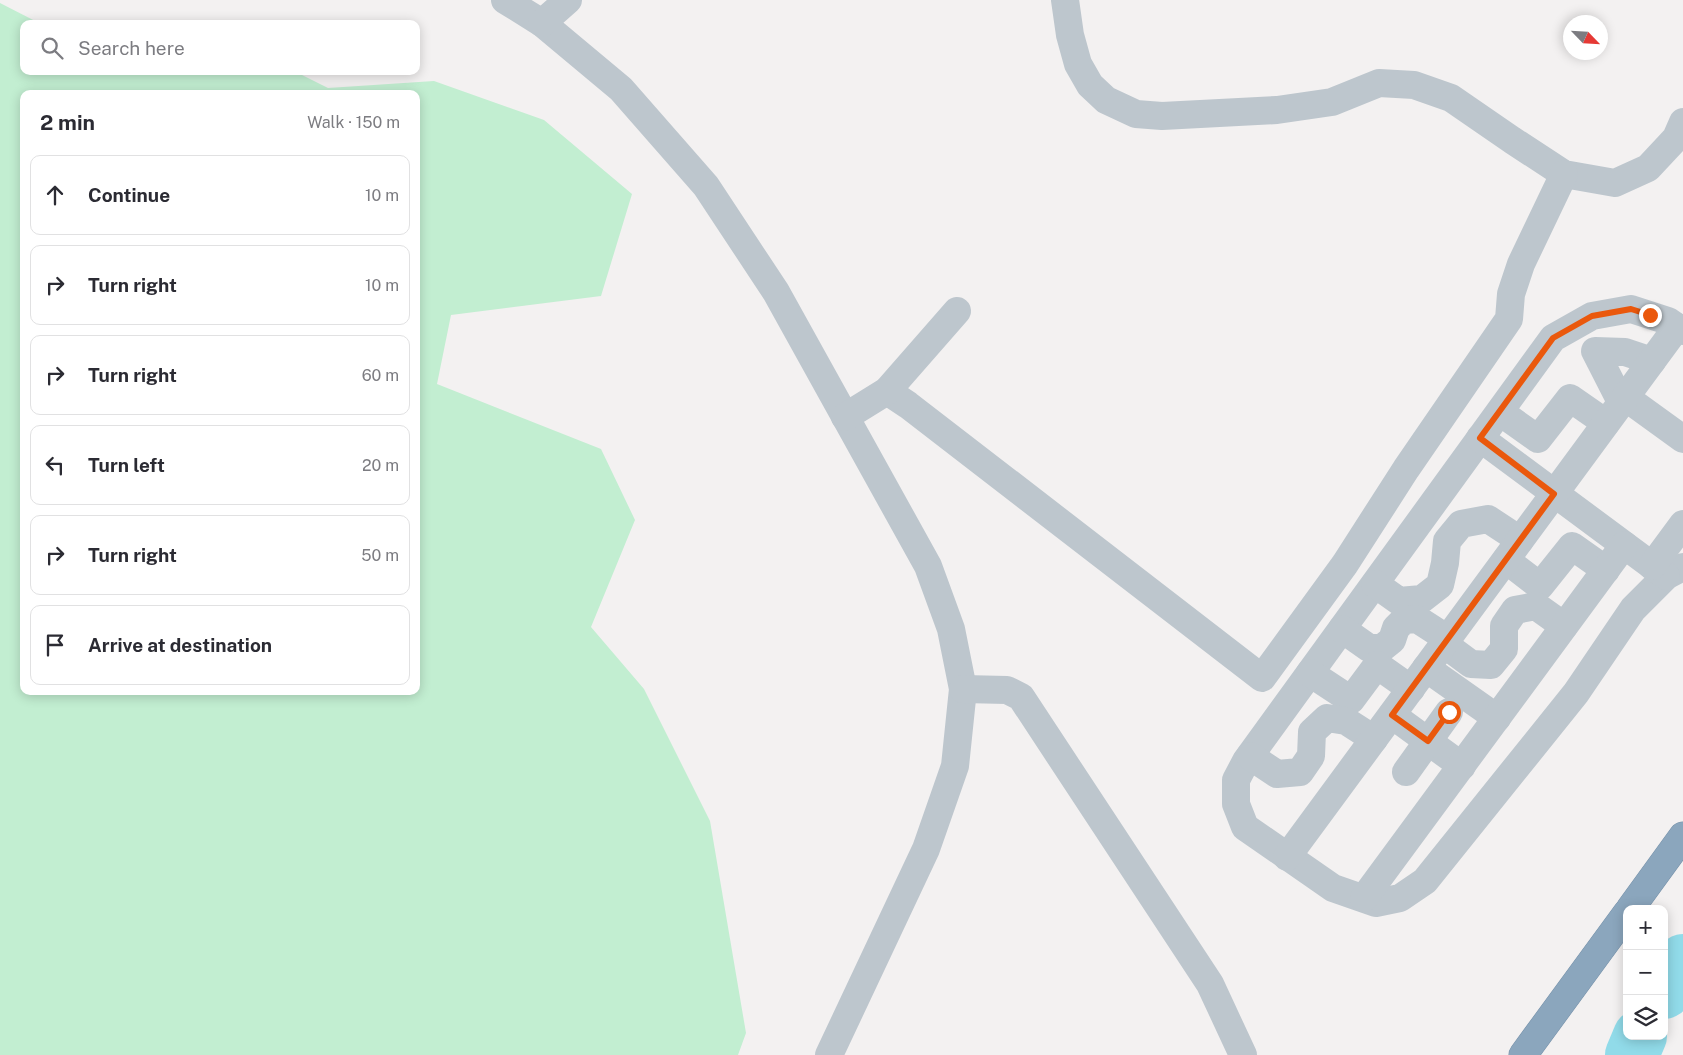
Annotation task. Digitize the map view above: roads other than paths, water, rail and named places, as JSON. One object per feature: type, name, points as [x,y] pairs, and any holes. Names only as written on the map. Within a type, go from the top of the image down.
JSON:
[{"type":"highway","points":[[1633,905],[1683,836]]},
{"type":"highway","points":[[1523,1055],[1623,918]]},
{"type":"street","points":[[505,0],[542,23],[621,89],[706,186],[776,292],[928,566],[951,629],[963,689],[955,766],[926,849],[829,1055]]},
{"type":"street","points":[[542,23],[568,0]]},
{"type":"street","points":[[1066,0],[1070,35],[1078,64],[1090,85],[1106,100],[1136,114],[1162,116],[1277,110],[1332,102],[1379,83],[1414,85],[1451,98],[1564,174],[1615,183],[1648,168],[1676,138],[1683,122]]},
{"type":"street","points":[[1262,678],[1345,564],[1406,470],[1509,319],[1511,294],[1521,264],[1564,174]]},
{"type":"street","points":[[1287,857],[1652,361],[1680,329],[1668,321],[1631,309],[1592,316],[1553,338],[1250,756],[1236,780],[1236,804],[1245,827],[1287,857],[1333,888],[1376,902],[1400,898],[1425,881],[1576,693],[1633,609],[1667,570],[1683,524]]},
{"type":"street","points":[[845,417],[887,391],[957,311]]},
{"type":"street","points":[[1618,408],[1595,350],[1625,352],[1652,361]]},
{"type":"street","points":[[887,391],[908,405],[1262,678],[1277,689],[1294,695]]},
{"type":"street","points":[[1500,412],[1538,439],[1570,398],[1618,408],[1683,439]]},
{"type":"street","points":[[1480,438],[1624,545],[1667,570]]},
{"type":"street","points":[[1375,584],[1399,601],[1422,599],[1440,584],[1445,563],[1447,541],[1461,524],[1488,519],[1540,586],[1572,546],[1606,570]]},
{"type":"street","points":[[1364,898],[1624,545]]},
{"type":"street","points":[[1342,630],[1369,648],[1382,648],[1392,640],[1396,628],[1404,620],[1417,619],[1446,641],[1471,664],[1491,664],[1504,649],[1504,626],[1515,610],[1536,606],[1564,626]]},
{"type":"street","points":[[1310,673],[1351,700],[1377,665],[1418,678],[1496,718]]},
{"type":"street","points":[[963,689],[1007,690],[1021,697],[1210,984],[1243,1055]]},
{"type":"street","points":[[1406,772],[1449,712]]},
{"type":"street","points":[[1392,715],[1462,766]]},
{"type":"street","points":[[1250,756],[1277,774],[1300,772],[1310,756],[1312,732],[1327,718],[1346,721],[1374,739]]},
{"type":"waterway","points":[[1668,985],[1683,961]]},
{"type":"waterway","points":[[1632,1055],[1638,1040]]}]
